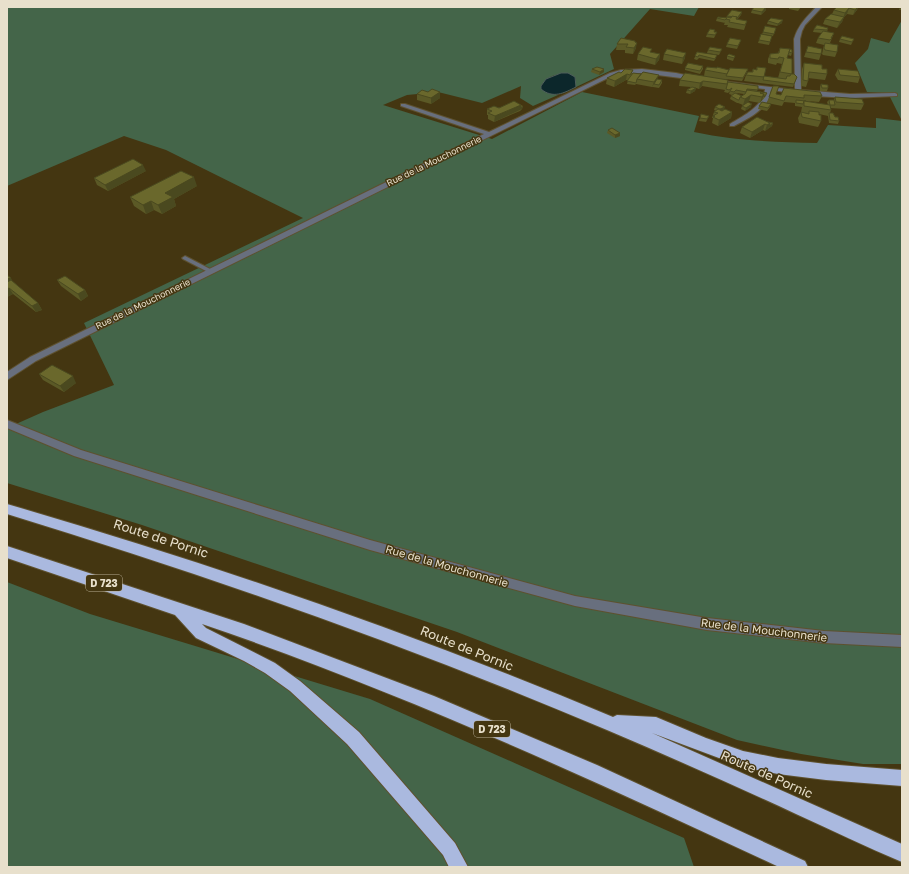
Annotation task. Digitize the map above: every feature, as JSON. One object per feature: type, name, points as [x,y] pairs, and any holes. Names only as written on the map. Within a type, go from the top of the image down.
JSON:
[{"type":"highway","name":"Route de Pornic","points":[[7,509],[167,557],[345,619],[607,722],[902,853]]},
{"type":"highway","name":"D 723","points":[[7,552],[178,608],[310,655],[434,704],[591,771],[799,867]]},
{"type":"highway","points":[[178,608],[200,633],[249,656],[270,668],[295,686],[353,738],[449,849],[460,867]]},
{"type":"highway","points":[[607,722],[656,726],[705,746],[736,756],[778,766],[826,772],[902,778]]},
{"type":"street","points":[[798,91],[797,39],[799,31],[820,7]]},
{"type":"street","name":"Rue de la Mouchonnerie","points":[[7,377],[33,358],[489,134],[621,71],[658,73],[768,88],[850,96],[895,95]]},
{"type":"street","points":[[732,126],[744,119],[763,103],[768,97],[768,88]]},
{"type":"street","points":[[404,105],[489,134]]},
{"type":"street","name":"Rue de la Mouchonnerie","points":[[7,424],[78,454],[370,545],[575,601],[707,624],[824,638],[902,641]]},
{"type":"lane","points":[[185,258],[210,271]]},
{"type":"green space","points":[[7,7],[699,7],[694,16],[650,9],[610,54],[614,69],[576,87],[575,77],[560,74],[552,76],[545,81],[541,88],[548,93],[558,95],[533,106],[520,98],[521,86],[482,103],[438,92],[407,95],[383,105],[492,139],[582,92],[699,116],[694,132],[740,139],[817,143],[828,125],[876,128],[876,118],[902,121],[902,764],[863,764],[801,754],[737,740],[457,632],[142,525],[7,483],[7,428],[43,412],[114,385],[84,323],[303,218],[166,150],[124,136],[7,186]]},
{"type":"green space","points":[[902,20],[902,121],[888,93],[867,92],[855,63],[868,49],[871,38],[889,43]]},
{"type":"green space","points":[[7,582],[90,614],[370,699],[684,838],[694,867],[7,867]]},
{"type":"water","points":[[561,73],[568,73],[575,77],[576,87],[558,94],[550,94],[541,89],[541,86],[546,79]]},
{"type":"building","points":[[754,7],[766,7],[762,12],[752,10]]},
{"type":"building","points":[[837,7],[858,7],[855,10],[849,8],[845,13],[834,10]]},
{"type":"building","points":[[732,10],[742,12],[737,18],[727,16]]},
{"type":"building","points":[[831,14],[844,17],[840,22],[825,19]]},
{"type":"building","points":[[732,16],[737,17],[736,19],[747,21],[745,25],[729,22],[730,20],[726,19],[727,17],[731,18]]},
{"type":"building","points":[[717,18],[727,18],[725,20]]},
{"type":"building","points":[[771,18],[783,20],[778,24],[768,21]]},
{"type":"building","points":[[817,25],[828,28],[827,30],[814,29]]},
{"type":"building","points":[[765,26],[776,28],[774,34],[763,32]]},
{"type":"building","points":[[710,29],[717,32],[715,35],[707,34]]},
{"type":"building","points":[[823,31],[834,33],[830,40],[818,38]]},
{"type":"building","points":[[761,34],[772,36],[770,42],[759,40]]},
{"type":"building","points":[[842,36],[854,39],[852,42],[840,39]]},
{"type":"building","points":[[621,38],[635,41],[637,43],[634,48],[626,47],[628,44],[617,44]]},
{"type":"building","points":[[730,38],[741,40],[738,46],[727,44]]},
{"type":"building","points":[[825,43],[838,45],[837,52],[825,50]]},
{"type":"building","points":[[808,46],[822,49],[821,54],[806,52]]},
{"type":"building","points":[[643,47],[652,49],[650,52],[660,54],[656,59],[638,54]]},
{"type":"building","points":[[710,47],[722,49],[720,52],[708,50]]},
{"type":"building","points":[[780,48],[790,49],[787,58],[792,59],[792,74],[780,72],[784,58],[770,58],[770,54],[779,53]]},
{"type":"building","points":[[667,49],[686,53],[683,58],[664,54]]},
{"type":"building","points":[[697,52],[717,55],[715,59],[699,55],[698,57],[695,56]]},
{"type":"building","points":[[729,54],[735,56],[734,58],[727,56]]},
{"type":"building","points":[[688,63],[703,66],[700,71],[685,68]]},
{"type":"building","points":[[804,63],[822,65],[822,69],[827,69],[827,74],[809,72],[808,81],[803,80]]},
{"type":"building","points":[[597,67],[604,69],[600,72],[592,69]]},
{"type":"building","points":[[707,67],[717,67],[729,70],[727,74],[705,70]]},
{"type":"building","points":[[757,67],[766,68],[764,77],[746,75],[748,72],[753,72],[753,69],[757,70]]},
{"type":"building","points":[[730,68],[748,69],[743,78],[726,76]]},
{"type":"building","points":[[625,69],[633,70],[630,75],[627,74],[615,81],[607,78],[619,72],[621,73]]},
{"type":"building","points":[[838,69],[858,71],[860,77],[840,75]]},
{"type":"building","points":[[643,72],[659,75],[654,82],[637,79]]},
{"type":"building","points":[[633,73],[641,74],[636,83],[627,81]]},
{"type":"building","points":[[685,73],[728,80],[727,84],[703,81],[700,83],[680,80]]},
{"type":"building","points":[[791,74],[794,74],[797,77],[794,84],[763,80],[764,76],[786,79],[787,76],[790,76]]},
{"type":"building","points":[[657,79],[662,80],[659,85],[654,84]]},
{"type":"building","points":[[728,82],[758,86],[758,90],[747,89],[746,92],[736,90],[734,92],[730,91],[732,88],[729,90],[726,89]]},
{"type":"building","points":[[821,84],[828,85],[828,88],[822,88]]},
{"type":"building","points":[[773,86],[779,86],[776,94],[781,95],[784,88],[820,92],[822,96],[804,95],[804,98],[786,96],[784,101],[769,97]]},
{"type":"building","points":[[692,87],[696,88],[691,91],[687,90]]},
{"type":"building","points":[[432,89],[440,92],[431,98],[417,94],[422,90],[428,92]]},
{"type":"building","points":[[747,90],[761,92],[760,93],[764,94],[762,97],[751,95],[745,99],[740,97],[745,94]]},
{"type":"building","points":[[735,93],[742,96],[739,100],[731,96]]},
{"type":"building","points":[[760,93],[767,93],[764,97],[764,94]]},
{"type":"building","points":[[835,97],[862,99],[864,104],[836,102]]},
{"type":"building","points":[[796,100],[806,101],[804,101],[803,104],[796,103]]},
{"type":"building","points":[[829,100],[834,100],[835,105],[830,105]]},
{"type":"building","points":[[514,101],[521,105],[495,116],[488,113],[492,111],[487,109],[494,106],[499,108]]},
{"type":"building","points":[[804,101],[830,105],[831,110],[804,106]]},
{"type":"building","points":[[748,102],[752,104],[746,108],[742,106]]},
{"type":"building","points":[[762,102],[771,104],[768,108],[759,106]]},
{"type":"building","points":[[719,104],[725,107],[720,109],[715,107]]},
{"type":"building","points":[[718,109],[722,111],[725,109],[732,112],[719,120],[713,117],[718,113],[714,112]]},
{"type":"building","points":[[809,111],[819,112],[819,115],[821,115],[821,121],[802,117],[801,112],[809,114]]},
{"type":"building","points":[[829,113],[833,113],[835,117],[838,117],[839,121],[830,120]]},
{"type":"building","points":[[701,114],[709,116],[707,119],[700,118]]},
{"type":"building","points":[[757,117],[770,123],[767,125],[765,124],[752,132],[742,127]]},
{"type":"building","points":[[612,128],[620,133],[615,135],[608,130]]},
{"type":"building","points":[[133,159],[143,165],[105,185],[94,178]]},
{"type":"building","points":[[181,171],[194,177],[165,193],[173,197],[158,205],[151,201],[143,205],[130,197]]},
{"type":"building","points":[[65,276],[85,290],[78,294],[57,280]]},
{"type":"building","points":[[11,280],[38,303],[32,306],[9,288],[7,289],[7,282]]},
{"type":"building","points":[[52,365],[73,376],[60,386],[39,374]]}]
